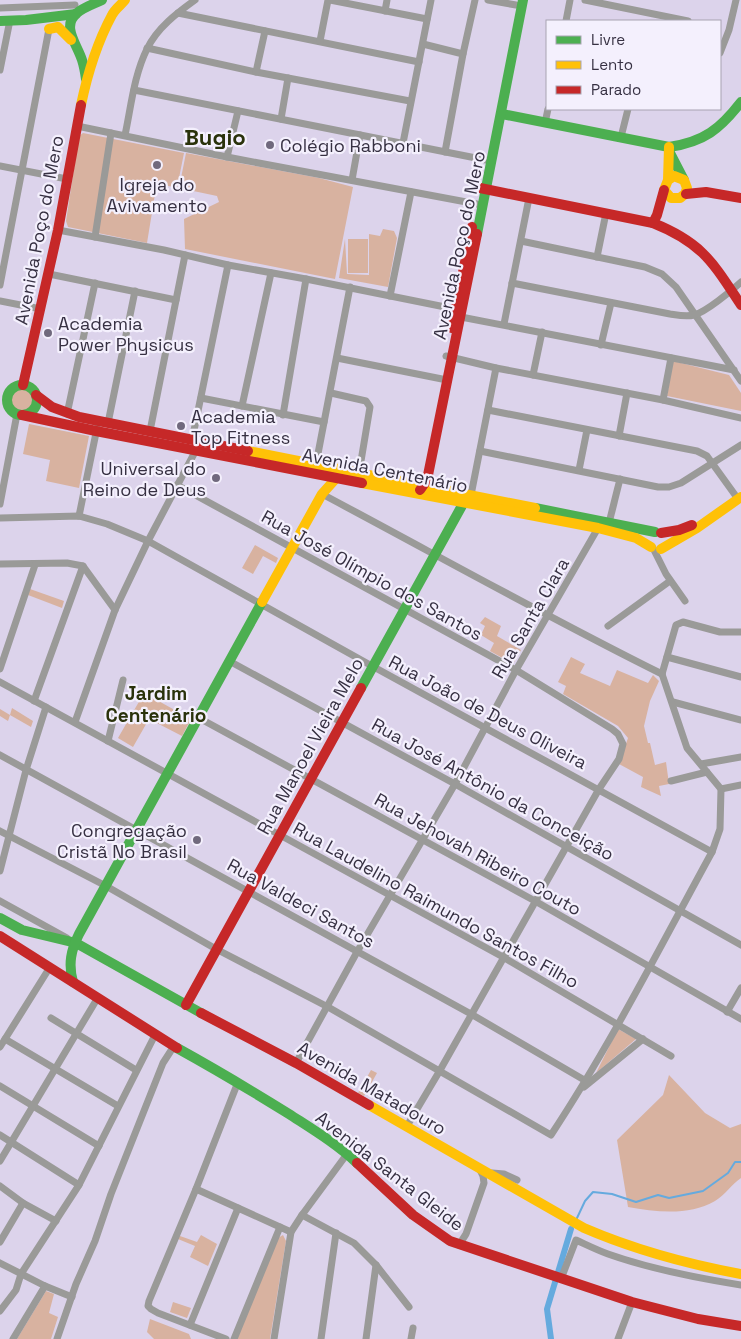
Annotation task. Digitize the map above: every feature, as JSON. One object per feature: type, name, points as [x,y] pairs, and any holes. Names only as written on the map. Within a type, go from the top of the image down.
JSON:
[{"type":"main road","points":[[5,20],[41,18],[102,0]]},
{"type":"main road","name":"Avenida Poço do Mero","points":[[18,387],[41,309],[49,274],[86,80],[108,24],[125,0]]},
{"type":"main road","name":"Avenida Poço do Mero","points":[[417,488],[427,480],[444,403],[452,342],[483,189],[502,114],[519,2]]},
{"type":"main road","name":"Avenida Poço do Mero","points":[[458,313],[477,204],[483,189],[486,160],[519,2]]},
{"type":"main road","name":"Avenida Poço do Mero","points":[[75,9],[70,29],[83,61],[86,80]]},
{"type":"main road","points":[[49,29],[58,27],[74,42]]},
{"type":"main road","points":[[502,114],[669,148],[690,144],[705,138],[714,132],[740,105]]},
{"type":"main road","points":[[655,219],[682,197],[687,190],[685,181],[669,148]]},
{"type":"main road","points":[[655,219],[666,185],[669,148]]},
{"type":"main road","points":[[666,185],[678,176],[706,192],[741,198]]},
{"type":"main road","points":[[666,185],[671,198],[706,192]]},
{"type":"main road","points":[[483,189],[606,213],[655,219],[697,246],[708,256],[741,305]]},
{"type":"main road","name":"Avenida Poço do Mero","points":[[417,488],[425,468],[442,380],[449,357]]},
{"type":"main road","points":[[0,390],[18,387],[31,388],[37,400],[31,412],[17,414],[8,405],[7,400],[10,392],[18,387]]},
{"type":"main road","name":"Avenida Centenário","points":[[36,395],[46,404],[67,414],[101,425]]},
{"type":"main road","name":"Avenida Centenário","points":[[0,405],[17,414],[101,425],[153,435],[335,478],[417,488]]},
{"type":"main road","name":"Avenida Centenário","points":[[194,445],[316,464],[359,473],[417,488],[598,528],[636,538],[655,548]]},
{"type":"main road","points":[[73,982],[69,970],[69,960],[76,942],[167,774],[231,662],[291,548],[322,494],[335,478],[346,471]]},
{"type":"main road","points":[[655,548],[697,528],[740,498]]},
{"type":"main road","name":"Avenida Centenário","points":[[468,499],[609,522],[658,533]]},
{"type":"main road","name":"Rua Manoel Vieira Melo","points":[[186,1006],[372,666],[435,553],[468,499]]},
{"type":"main road","points":[[655,548],[649,538],[658,533],[685,528],[715,514]]},
{"type":"main road","points":[[655,548],[666,542],[665,536],[658,533]]},
{"type":"main road","points":[[0,918],[22,930],[76,942]]},
{"type":"main road","name":"Avenida Santa Gleide","points":[[0,936],[174,1046],[195,1064],[238,1082],[313,1130],[347,1154],[413,1215],[459,1246],[632,1302],[698,1319],[741,1326]]},
{"type":"main road","name":"Avenida Matadouro","points":[[76,942],[186,1006],[296,1063],[584,1228],[623,1245],[655,1256],[741,1276]]},
{"type":"street","points":[[0,8],[41,3],[75,9],[81,0]]},
{"type":"street","points":[[125,135],[134,90],[147,48],[158,32],[178,12],[196,0]]},
{"type":"street","points":[[320,41],[329,0],[427,19]]},
{"type":"street","points":[[385,11],[387,0]]},
{"type":"street","points":[[402,143],[431,0]]},
{"type":"street","points":[[445,152],[475,0]]},
{"type":"street","points":[[488,0],[519,2]]},
{"type":"street","points":[[566,20],[570,0]]},
{"type":"street","points":[[585,0],[683,20]]},
{"type":"street","points":[[721,50],[738,9],[736,0]]},
{"type":"street","points":[[41,3],[41,18]]},
{"type":"street","points":[[178,12],[419,62]]},
{"type":"street","points":[[0,70],[5,20]]},
{"type":"street","points":[[721,28],[729,30]]},
{"type":"street","points":[[0,284],[49,29]]},
{"type":"street","points":[[256,72],[265,31]]},
{"type":"street","points":[[423,44],[463,54]]},
{"type":"street","points":[[147,48],[256,72],[410,101]]},
{"type":"street","points":[[281,119],[288,78]]},
{"type":"street","points":[[134,90],[486,160]]},
{"type":"street","points":[[545,122],[548,110]]},
{"type":"street","points":[[621,137],[628,110]]},
{"type":"street","points":[[227,157],[238,111]]},
{"type":"street","points":[[77,126],[227,157],[477,204]]},
{"type":"street","points":[[95,237],[111,133]]},
{"type":"street","points":[[352,180],[360,135]]},
{"type":"street","points":[[0,166],[67,179]]},
{"type":"street","points":[[390,296],[411,192]]},
{"type":"street","points":[[504,324],[529,198]]},
{"type":"street","points":[[597,257],[606,213]]},
{"type":"street","points":[[58,230],[228,265],[350,287],[601,345],[734,370]]},
{"type":"street","points":[[520,241],[646,267],[662,274],[676,287],[741,381]]},
{"type":"street","points":[[153,435],[185,255]]},
{"type":"street","points":[[75,722],[115,610],[148,541],[178,485],[194,445],[201,398],[228,265]]},
{"type":"street","points":[[242,406],[271,273]]},
{"type":"street","points":[[49,274],[176,300]]},
{"type":"street","points":[[283,415],[306,279]]},
{"type":"street","points":[[512,283],[670,314],[696,315],[741,282]]},
{"type":"street","points":[[67,414],[95,283]]},
{"type":"street","points":[[316,464],[350,287]]},
{"type":"street","points":[[79,516],[135,291]]},
{"type":"street","points":[[0,301],[41,309]]},
{"type":"street","points":[[601,345],[611,303]]},
{"type":"street","points":[[533,375],[542,332]]},
{"type":"street","points":[[449,357],[496,368],[663,400],[741,418]]},
{"type":"street","points":[[337,358],[442,380]]},
{"type":"street","points":[[663,400],[671,358]]},
{"type":"street","points":[[468,499],[480,451],[496,368]]},
{"type":"street","points":[[331,392],[366,401],[370,407],[359,473]]},
{"type":"street","points":[[619,436],[627,394]]},
{"type":"street","points":[[201,398],[324,422]]},
{"type":"street","points":[[488,410],[697,451],[708,456],[740,498]]},
{"type":"street","points":[[0,504],[3,472],[17,414]]},
{"type":"street","points":[[579,470],[587,430]]},
{"type":"street","points":[[480,451],[658,487],[670,487],[687,480],[741,444]]},
{"type":"street","points":[[609,522],[620,479]]},
{"type":"street","name":"Rua José Olímpio dos Santos","points":[[178,485],[516,670],[612,728],[618,734],[623,744],[619,759],[598,789]]},
{"type":"street","points":[[322,494],[435,553],[548,616],[662,674]]},
{"type":"street","name":"Rua João de Deus Oliveira","points":[[0,518],[79,516],[107,524],[148,541],[712,852]]},
{"type":"street","name":"Rua Santa Clara","points":[[296,1063],[357,952],[455,784],[516,670],[598,528]]},
{"type":"street","points":[[655,548],[659,563],[685,601]]},
{"type":"street","points":[[0,564],[67,563],[83,566],[115,610]]},
{"type":"street","points":[[0,669],[35,564]]},
{"type":"street","points":[[34,701],[83,566]]},
{"type":"street","points":[[608,626],[670,581]]},
{"type":"street","points":[[0,831],[106,886],[216,949],[328,1007],[551,1135],[586,1081],[650,967],[712,852],[720,829],[721,788],[687,748],[662,674],[676,625],[682,622],[720,632],[741,632]]},
{"type":"street","points":[[667,657],[741,676]]},
{"type":"street","name":"Rua José Antônio da Conceição","points":[[231,662],[455,784],[741,945]]},
{"type":"street","points":[[108,741],[123,680]]},
{"type":"street","name":"Rua Laudelino Raimundo Santos Filho","points":[[0,682],[503,957],[671,1056]]},
{"type":"street","points":[[673,702],[741,720]]},
{"type":"street","points":[[0,871],[26,770],[46,707]]},
{"type":"street","name":"Rua Jehovah Ribeiro Couto","points":[[199,718],[534,901],[741,1020]]},
{"type":"street","name":"Rua Valdeci Santos","points":[[0,755],[472,1014],[586,1081]]},
{"type":"street","points":[[701,764],[741,757]]},
{"type":"street","points":[[671,781],[707,772]]},
{"type":"street","points":[[721,788],[741,785]]},
{"type":"street","points":[[407,1126],[598,789]]},
{"type":"street","name":"Avenida Matadouro","points":[[0,901],[76,942]]},
{"type":"street","points":[[0,1047],[50,967]]},
{"type":"street","points":[[727,1012],[741,988]]},
{"type":"street","points":[[0,1161],[97,999]]},
{"type":"street","points":[[51,1018],[136,1070]]},
{"type":"street","points":[[0,1310],[16,1290],[21,1274],[79,1185],[155,1035]]},
{"type":"street","points":[[5,1039],[118,1106]]},
{"type":"street","points":[[580,1091],[643,1039]]},
{"type":"street","points":[[57,1339],[163,1063],[174,1046]]},
{"type":"street","points":[[226,1339],[158,1313],[148,1305],[238,1082]]},
{"type":"street","points":[[0,1086],[99,1146]]},
{"type":"street","points":[[0,1135],[79,1185]]},
{"type":"street","points":[[274,1339],[291,1232],[302,1214],[347,1154]]},
{"type":"street","points":[[459,1246],[466,1234],[484,1183],[479,1168]]},
{"type":"street","points":[[490,1174],[504,1174],[518,1180]]},
{"type":"street","points":[[0,1186],[56,1221]]},
{"type":"street","points":[[196,1190],[291,1232]]},
{"type":"street","points":[[0,1242],[23,1202]]},
{"type":"street","points":[[190,1325],[238,1208]]},
{"type":"street","points":[[302,1214],[354,1243],[376,1265],[410,1307]]},
{"type":"street","points":[[234,1339],[280,1227]]},
{"type":"street","points":[[320,1339],[336,1233]]},
{"type":"street","points":[[561,1279],[576,1240],[608,1254],[653,1267],[711,1280],[741,1276]]},
{"type":"street","points":[[0,1263],[45,1286],[72,1297]]},
{"type":"street","points":[[366,1339],[376,1265]]},
{"type":"street","points":[[13,1339],[45,1286]]},
{"type":"street","points":[[618,1339],[632,1302]]},
{"type":"shaded area","points":[[83,133],[184,153],[177,188],[164,185],[155,194],[147,243],[68,227],[66,221],[79,136]]},
{"type":"shaded area","points":[[186,153],[319,178],[353,187],[335,279],[185,249],[184,219],[219,202],[217,196],[179,188]]},
{"type":"shaded area","points":[[383,229],[394,231],[397,238],[388,287],[339,278],[345,239],[347,274],[369,275],[369,234],[380,236]]},
{"type":"shaded area","points":[[348,239],[368,239],[368,273],[348,273]]},
{"type":"shaded area","points":[[673,361],[729,375],[741,393],[741,411],[667,396]]},
{"type":"shaded area","points":[[21,387],[30,390],[34,399],[32,406],[23,411],[14,408],[10,400],[13,392]]},
{"type":"shaded area","points":[[29,424],[89,436],[79,488],[46,481],[50,460],[23,454]]},
{"type":"shaded area","points":[[255,545],[278,558],[276,563],[263,556],[253,574],[242,568]]},
{"type":"shaded area","points":[[30,589],[64,601],[62,608],[28,595]]},
{"type":"shaded area","points":[[485,617],[501,626],[497,636],[521,650],[513,664],[490,651],[494,643],[481,635],[485,626],[480,623]]},
{"type":"shaded area","points":[[571,657],[585,664],[580,673],[610,686],[617,670],[648,683],[653,675],[659,681],[650,701],[644,726],[655,765],[666,762],[669,784],[659,786],[661,796],[641,787],[643,777],[619,764],[628,738],[618,726],[563,694],[566,686],[558,682]]},
{"type":"shaded area","points":[[144,693],[191,719],[182,736],[149,719],[133,747],[118,738]]},
{"type":"shaded area","points":[[12,708],[33,721],[31,727],[10,715]]},
{"type":"shaded area","points":[[0,709],[10,715],[8,721],[0,716]]},
{"type":"shaded area","points":[[618,1029],[636,1039],[596,1073]]},
{"type":"shaded area","points":[[371,1070],[377,1073],[364,1096],[358,1093]]},
{"type":"shaded area","points":[[669,1075],[705,1113],[730,1128],[741,1124],[741,1178],[715,1201],[695,1209],[673,1212],[628,1207],[617,1140],[663,1095]]},
{"type":"shaded area","points":[[201,1235],[217,1244],[208,1266],[190,1257],[195,1246],[178,1239],[180,1236],[197,1242]]},
{"type":"shaded area","points":[[283,1235],[286,1241],[270,1339],[237,1339],[278,1238]]},
{"type":"shaded area","points":[[46,1291],[54,1294],[49,1313],[58,1317],[51,1339],[17,1339]]},
{"type":"shaded area","points":[[173,1302],[191,1308],[187,1318],[170,1312]]},
{"type":"shaded area","points":[[150,1319],[189,1334],[191,1339],[154,1339],[147,1332]]},
{"type":"waterway","points":[[577,1218],[585,1201],[593,1192],[612,1194],[636,1202],[658,1195],[669,1198],[703,1191],[728,1173],[735,1162],[741,1162]]},
{"type":"waterway","points":[[551,1339],[547,1309],[571,1229]]},
{"type":"traffic: fast","points":[[86,79],[70,24],[72,18],[77,13],[102,0]]},
{"type":"traffic: fast","points":[[477,234],[523,0]]},
{"type":"traffic: fast","points":[[0,21],[76,14]]},
{"type":"traffic: fast","points":[[502,114],[669,147],[702,138],[726,120],[741,102]]},
{"type":"traffic: fast","points":[[669,151],[684,180]]},
{"type":"traffic: fast","points":[[22,385],[28,386],[36,394],[37,400],[36,406],[28,414],[22,415],[16,414],[8,406],[7,400],[8,394],[16,386],[22,385]]},
{"type":"traffic: fast","points":[[361,688],[464,502]]},
{"type":"traffic: fast","points":[[535,508],[655,532]]},
{"type":"traffic: fast","points":[[73,982],[71,957],[79,934],[262,602]]},
{"type":"traffic: fast","points":[[0,918],[22,930],[76,943],[201,1013]]},
{"type":"traffic: fast","points":[[177,1048],[289,1114],[333,1143],[357,1163]]},
{"type":"traffic: slow","points":[[81,105],[102,36],[113,13],[125,0]]},
{"type":"traffic: slow","points":[[49,29],[58,27],[71,40]]},
{"type":"traffic: slow","points":[[668,180],[674,176],[684,180],[687,188],[685,194],[680,198],[671,198],[664,190],[668,180],[669,147]]},
{"type":"traffic: slow","points":[[248,451],[535,508]]},
{"type":"traffic: slow","points":[[262,602],[322,494],[339,475]]},
{"type":"traffic: slow","points":[[362,483],[598,528],[636,538],[651,547]]},
{"type":"traffic: slow","points":[[661,549],[697,528],[741,497]]},
{"type":"traffic: slow","points":[[369,1105],[584,1228],[661,1256],[741,1274]]},
{"type":"traffic: jam","points":[[23,385],[58,230],[81,105]]},
{"type":"traffic: jam","points":[[480,188],[653,223],[684,238],[705,256],[741,305]]},
{"type":"traffic: jam","points":[[653,223],[664,190]]},
{"type":"traffic: jam","points":[[686,194],[706,192],[741,198]]},
{"type":"traffic: jam","points":[[452,328],[472,227]]},
{"type":"traffic: jam","points":[[420,490],[427,480],[477,234]]},
{"type":"traffic: jam","points":[[36,395],[52,407],[79,417],[248,451]]},
{"type":"traffic: jam","points":[[22,415],[362,483]]},
{"type":"traffic: jam","points":[[661,533],[679,530],[692,525]]},
{"type":"traffic: jam","points":[[186,1005],[361,688]]},
{"type":"traffic: jam","points":[[0,936],[177,1048]]},
{"type":"traffic: jam","points":[[201,1013],[296,1063],[369,1105]]},
{"type":"traffic: jam","points":[[357,1163],[413,1215],[450,1241],[632,1302],[698,1319],[741,1326]]},
{"type":"place","name":"Colégio Rabboni","points":[[270,145]]},
{"type":"place","name":"Igreja do Avivamento","points":[[157,165]]},
{"type":"place","name":"Academia Power Physicus","points":[[48,333]]},
{"type":"place","name":"Academia Top Fitness","points":[[181,426]]},
{"type":"place","name":"Universal do Reino de Deus","points":[[216,478]]},
{"type":"place","name":"Congregação Cristã No Brasil","points":[[197,840]]},
{"type":"district","name":"Bugio","points":[[215,137]]},
{"type":"district","name":"Jardim Centenário","points":[[156,704]]}]
